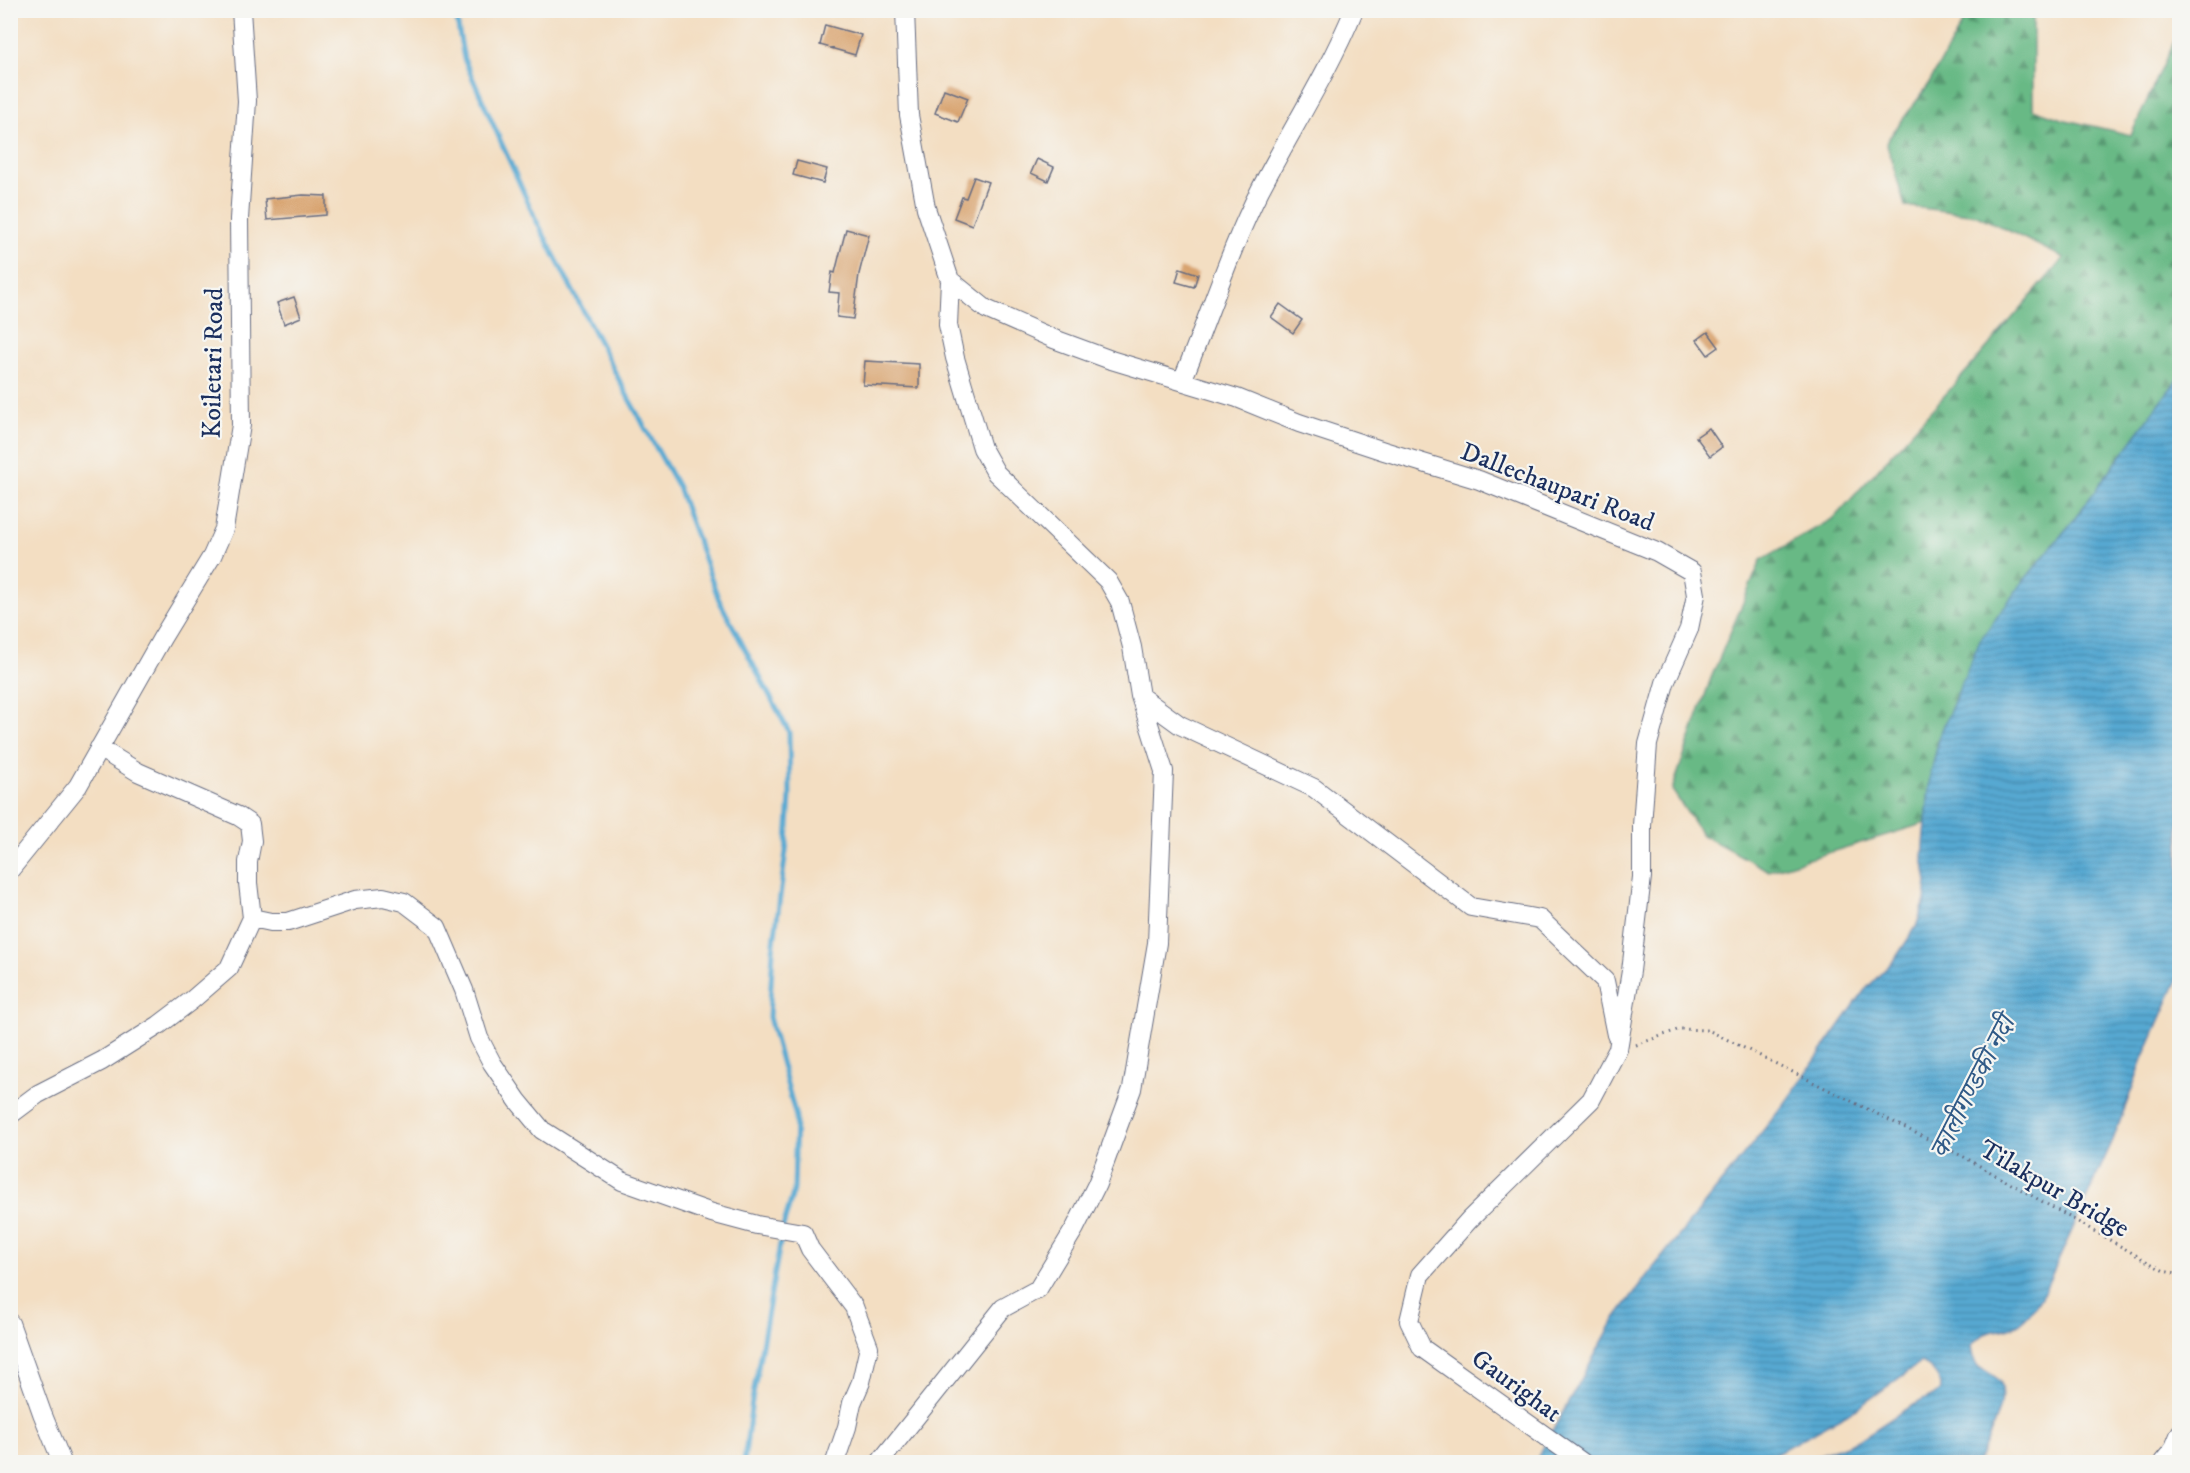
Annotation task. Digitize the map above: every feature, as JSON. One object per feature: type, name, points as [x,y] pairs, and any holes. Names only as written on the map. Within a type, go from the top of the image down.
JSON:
[{"type":"street","name":"Koiletari Road","points":[[10,870],[78,786],[162,638],[212,556],[224,529],[241,425],[239,219],[248,101],[241,10]]},
{"type":"street","points":[[880,1462],[1003,1308],[1038,1290],[1075,1228],[1097,1184],[1132,1089],[1157,943],[1164,771],[1140,696],[1132,647],[1120,602],[1108,581],[996,473],[982,448],[955,358],[948,325],[950,280],[926,208],[909,115],[906,10]]},
{"type":"street","points":[[1182,381],[1238,236],[1260,189],[1341,41],[1354,10]]},
{"type":"street","name":"Dallechaupari Road","points":[[950,280],[986,309],[1054,339],[1111,360],[1237,398],[1299,423],[1479,480],[1657,552],[1692,572],[1696,595],[1689,628],[1665,682],[1648,744],[1642,826],[1642,877],[1631,970],[1618,1049]]},
{"type":"street","points":[[1140,696],[1179,725],[1314,788],[1470,907],[1540,919],[1605,981],[1618,1049]]},
{"type":"street","points":[[10,1115],[38,1094],[112,1055],[159,1025],[207,988],[229,968],[252,918],[248,883],[248,862],[252,841],[250,824],[238,816],[138,772],[99,748]]},
{"type":"street","points":[[252,918],[271,922],[288,922],[355,900],[383,897],[404,902],[437,927],[464,990],[479,1038],[492,1063],[518,1101],[542,1130],[622,1180],[712,1213],[757,1225],[802,1233],[810,1249],[854,1306],[869,1347],[861,1382],[852,1403],[847,1427],[835,1462]]},
{"type":"street","name":"Gaurighat","points":[[1582,1462],[1422,1348],[1409,1321],[1420,1275],[1469,1220],[1591,1100],[1618,1049]]},
{"type":"street","points":[[10,1323],[62,1462]]},
{"type":"street","points":[[2163,1462],[2173,1450],[2180,1432]]},
{"type":"path","name":"Tilakpur Bridge","points":[[1618,1049],[1649,1042],[1680,1029],[1708,1030],[1964,1157],[2164,1271],[2180,1275]]},
{"type":"green space","points":[[1969,11],[2033,11],[2033,109],[2062,119],[2131,135],[2179,31],[2179,377],[2073,521],[2022,583],[1980,640],[1940,735],[1930,777],[1926,823],[1769,871],[1702,835],[1672,790],[1711,678],[1761,560],[1834,518],[1972,365],[2064,258],[1977,215],[1905,206],[1886,142],[1927,87]]},
{"type":"water","name":"कालीगण्डकी नदी","points":[[2179,377],[2179,977],[2143,1059],[2113,1140],[2044,1292],[2025,1319],[2017,1325],[1987,1333],[1972,1345],[1977,1365],[1999,1380],[2002,1386],[2000,1406],[1981,1456],[1976,1462],[1800,1462],[1859,1440],[1906,1409],[1937,1393],[1941,1385],[1937,1376],[1928,1366],[1920,1363],[1856,1409],[1760,1462],[1535,1462],[1616,1317],[1785,1103],[1864,991],[1895,959],[1916,927],[1925,901],[1927,882],[1923,857],[1930,777],[1940,735],[1980,640],[2022,583],[2073,521]]},
{"type":"building","points":[[825,25],[861,35],[855,55],[820,45]]},
{"type":"building","points":[[944,89],[968,98],[958,122],[935,113]]},
{"type":"building","points":[[1037,159],[1054,167],[1048,181],[1031,173]]},
{"type":"building","points":[[797,161],[827,169],[823,183],[793,175]]},
{"type":"building","points":[[974,177],[988,182],[972,225],[954,218],[962,197],[966,198]]},
{"type":"building","points":[[303,195],[326,196],[326,215],[267,220],[265,199]]},
{"type":"building","points":[[846,229],[869,235],[859,274],[853,319],[837,317],[839,293],[829,292],[832,272],[835,273]]},
{"type":"building","points":[[1180,268],[1198,274],[1194,287],[1176,282]]},
{"type":"building","points":[[294,297],[301,317],[284,324],[277,303]]},
{"type":"building","points":[[1280,304],[1302,320],[1293,333],[1271,317]]},
{"type":"building","points":[[1708,332],[1719,347],[1708,355],[1697,340]]},
{"type":"building","points":[[865,361],[919,364],[919,388],[863,385]]},
{"type":"building","points":[[1709,428],[1722,447],[1710,456],[1696,437]]},
{"type":"waterway","points":[[455,10],[464,59],[535,218],[629,399],[678,487],[719,600],[789,732],[790,796],[787,843],[773,950],[769,1017],[796,1117],[794,1190],[783,1227],[752,1401],[744,1462]]}]
